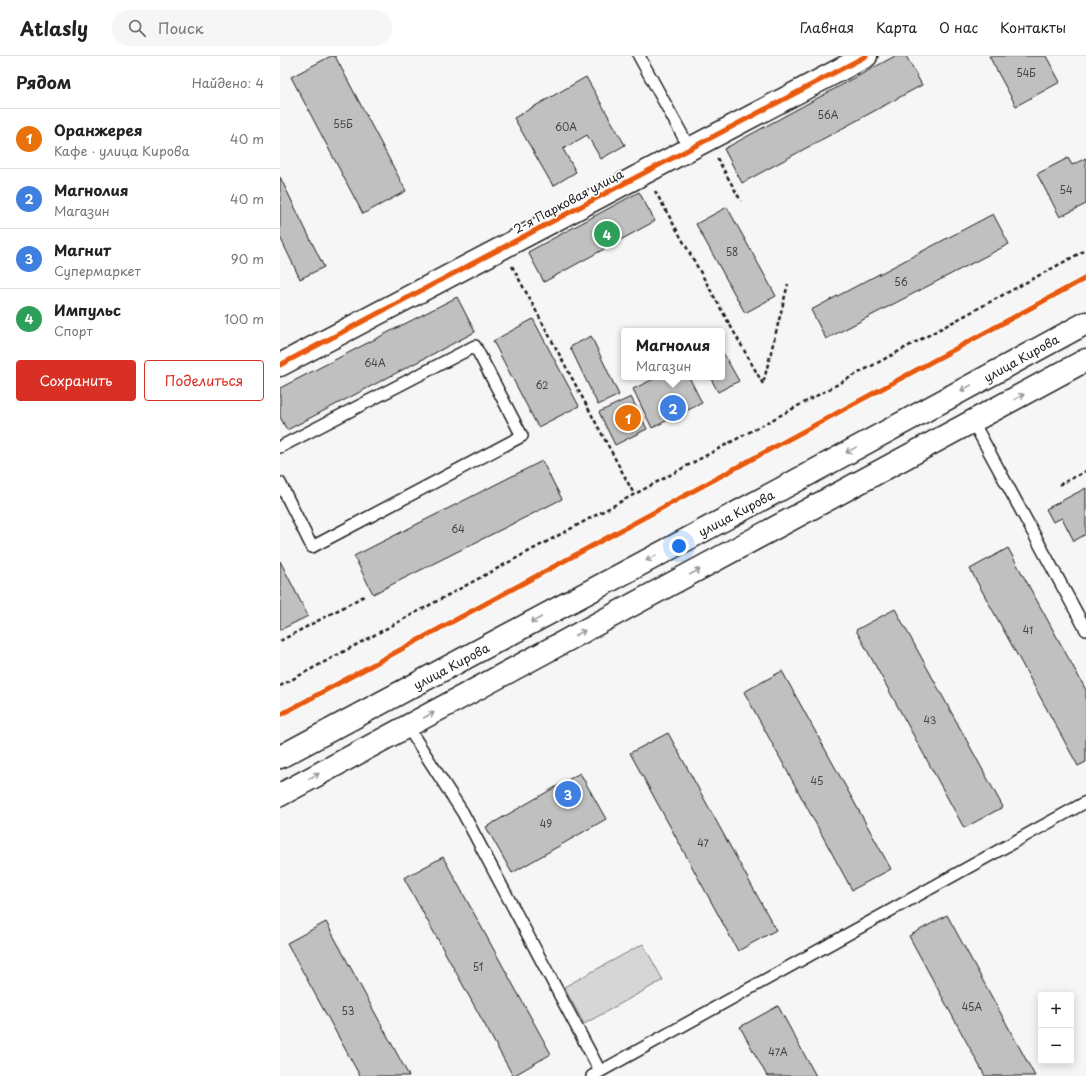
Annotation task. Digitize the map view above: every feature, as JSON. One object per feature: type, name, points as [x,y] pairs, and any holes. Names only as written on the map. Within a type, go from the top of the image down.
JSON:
[{"type":"main road","name":"2-я Парковая улица","points":[[280,365],[866,56]]},
{"type":"main road","name":"улица Кирова","points":[[280,758],[781,489],[1086,322]]},
{"type":"main road","points":[[280,795],[1086,360]]},
{"type":"lane","points":[[639,56],[698,144]]},
{"type":"lane","points":[[280,447],[475,346],[522,436],[312,547],[280,483]]},
{"type":"lane","points":[[973,422],[1086,630]]},
{"type":"lane","points":[[407,726],[463,813],[596,1074],[1086,802]]},
{"type":"path","points":[[698,144],[741,201]]},
{"type":"path","points":[[644,173],[763,384],[788,284]]},
{"type":"path","points":[[502,248],[634,494]]},
{"type":"path","points":[[280,686],[1086,250]]},
{"type":"path","points":[[1059,486],[1086,471]]},
{"type":"path","points":[[280,641],[366,595]]},
{"type":"shaded area","points":[[643,944],[663,980],[584,1024],[564,987]]},
{"type":"building","points":[[331,56],[335,56],[406,191],[363,214],[291,77]]},
{"type":"building","points":[[895,56],[906,56],[922,85],[742,183],[724,149]]},
{"type":"building","points":[[989,56],[1046,56],[1060,82],[1016,106]]},
{"type":"building","points":[[586,77],[625,145],[601,159],[587,135],[563,149],[576,172],[553,186],[514,118]]},
{"type":"building","points":[[1068,158],[1072,165],[1086,158],[1086,204],[1060,217],[1037,174]]},
{"type":"building","points":[[280,177],[324,267],[300,279],[280,237]]},
{"type":"building","points":[[639,192],[655,221],[544,282],[528,252]]},
{"type":"building","points":[[727,207],[776,296],[745,313],[696,224]]},
{"type":"building","points":[[993,214],[1009,244],[826,339],[811,310]]},
{"type":"building","points":[[457,297],[475,332],[287,430],[280,417],[280,388]]},
{"type":"building","points":[[533,319],[579,406],[538,427],[493,341]]},
{"type":"building","points":[[591,336],[619,395],[598,405],[570,347]]},
{"type":"building","points":[[725,356],[739,381],[718,392],[712,380],[725,380]]},
{"type":"building","points":[[652,380],[690,380],[702,403],[652,428],[633,389]]},
{"type":"building","points":[[631,397],[647,429],[615,445],[599,412]]},
{"type":"building","points":[[542,461],[562,499],[373,594],[354,556]]},
{"type":"building","points":[[1086,488],[1086,534],[1074,541],[1062,518],[1053,522],[1046,509]]},
{"type":"building","points":[[1008,548],[1086,690],[1086,762],[1078,766],[970,569]]},
{"type":"building","points":[[280,561],[308,616],[280,630]]},
{"type":"building","points":[[895,609],[1003,807],[964,828],[856,630]]},
{"type":"building","points":[[782,671],[891,869],[852,890],[744,692]]},
{"type":"building","points":[[668,733],[776,930],[738,951],[630,753]]},
{"type":"building","points":[[580,773],[606,819],[512,873],[486,827]]},
{"type":"building","points":[[443,857],[551,1054],[513,1076],[404,878]]},
{"type":"building","points":[[947,915],[1035,1076],[985,1076],[909,936]]},
{"type":"building","points":[[326,922],[409,1076],[360,1076],[287,943]]},
{"type":"building","points":[[778,1006],[816,1076],[767,1076],[740,1027]]},
{"type":"cycle path","points":[[280,365],[866,56]]},
{"type":"cycle path","points":[[280,715],[1086,278]]},
{"type":"place","name":"Импульс","points":[[607,234]]},
{"type":"place","name":"Магнолия","points":[[673,408]]},
{"type":"place","name":"Оранжерея","points":[[628,418]]},
{"type":"place","name":"Магнит","points":[[568,794]]}]
